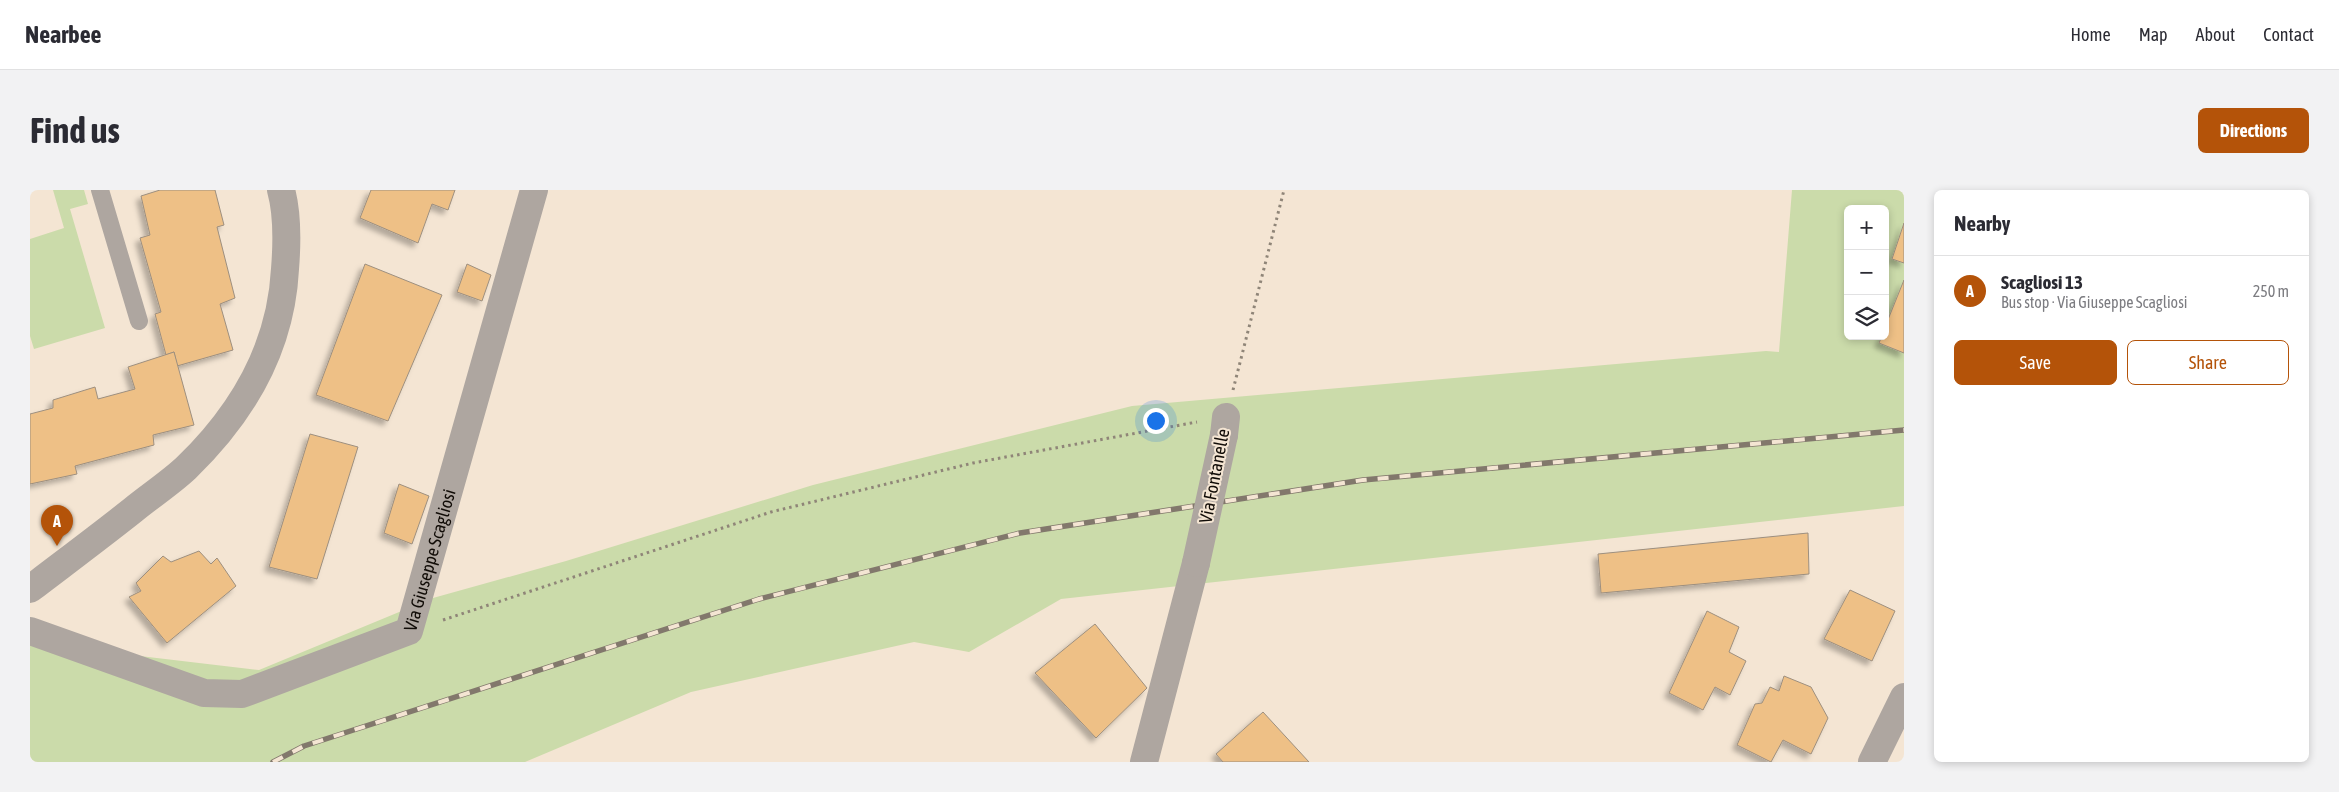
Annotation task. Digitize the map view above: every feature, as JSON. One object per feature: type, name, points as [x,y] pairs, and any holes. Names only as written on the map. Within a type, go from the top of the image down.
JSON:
[{"type":"street","points":[[30,589],[185,469],[216,438],[241,405],[260,371],[275,334],[284,291],[287,242],[281,190]]},
{"type":"street","name":"Via Giuseppe Scagliosi","points":[[30,631],[204,693],[242,694],[409,631],[534,190]]},
{"type":"street","name":"Via Fontanelle","points":[[1144,762],[1196,562],[1225,426]]},
{"type":"street","points":[[1872,762],[1904,697]]},
{"type":"lane","points":[[100,190],[139,321]]},
{"type":"path","name":"Via Fontanelle","points":[[1225,426],[1284,190]]},
{"type":"path","points":[[409,631],[771,512],[973,463],[1225,426]]},
{"type":"green space","points":[[53,190],[84,190],[88,204],[70,209],[105,328],[34,349],[30,336],[30,239],[64,228]]},
{"type":"green space","points":[[1792,190],[1904,190],[1904,506],[1061,599],[969,652],[914,642],[691,692],[525,762],[30,762],[30,643],[259,670],[433,598],[566,561],[813,485],[1132,406],[1766,351],[1779,352]]},
{"type":"building","points":[[160,190],[215,190],[224,225],[217,227],[235,298],[220,304],[233,350],[177,366],[174,352],[166,355],[155,314],[161,312],[140,238],[150,235],[141,196]]},
{"type":"building","points":[[371,190],[455,190],[448,210],[432,204],[418,243],[360,218]]},
{"type":"building","points":[[1904,223],[1904,263],[1892,259]]},
{"type":"building","points":[[365,264],[442,295],[388,421],[316,395]]},
{"type":"building","points":[[467,264],[491,275],[482,301],[457,292]]},
{"type":"building","points":[[1904,280],[1904,353],[1879,343],[1880,340],[1889,340],[1889,317]]},
{"type":"building","points":[[174,352],[194,425],[153,435],[154,445],[75,466],[77,474],[30,484],[30,414],[53,408],[53,400],[95,387],[98,399],[135,389],[128,367]]},
{"type":"building","points":[[310,434],[358,447],[317,579],[269,567]]},
{"type":"building","points":[[399,484],[429,496],[412,544],[384,533]]},
{"type":"building","points":[[1808,533],[1809,574],[1601,593],[1598,554]]},
{"type":"building","points":[[199,551],[211,564],[217,558],[236,586],[167,643],[129,597],[141,591],[136,583],[163,556],[171,562]]},
{"type":"building","points":[[1850,590],[1895,611],[1872,661],[1824,639]]},
{"type":"building","points":[[1707,611],[1739,627],[1729,652],[1746,661],[1730,695],[1715,687],[1703,710],[1669,693]]},
{"type":"building","points":[[1095,624],[1147,688],[1096,738],[1035,673]]},
{"type":"building","points":[[1784,676],[1811,687],[1828,718],[1811,754],[1783,740],[1771,762],[1737,745],[1755,704],[1762,703],[1770,687],[1779,691]]},
{"type":"building","points":[[1263,712],[1309,762],[1223,762],[1216,754]]},
{"type":"railway","points":[[273,762],[304,746],[759,599],[1020,533],[1363,480],[1904,430]]},
{"type":"place","name":"Scagliosi 13","points":[[57,546]]}]
